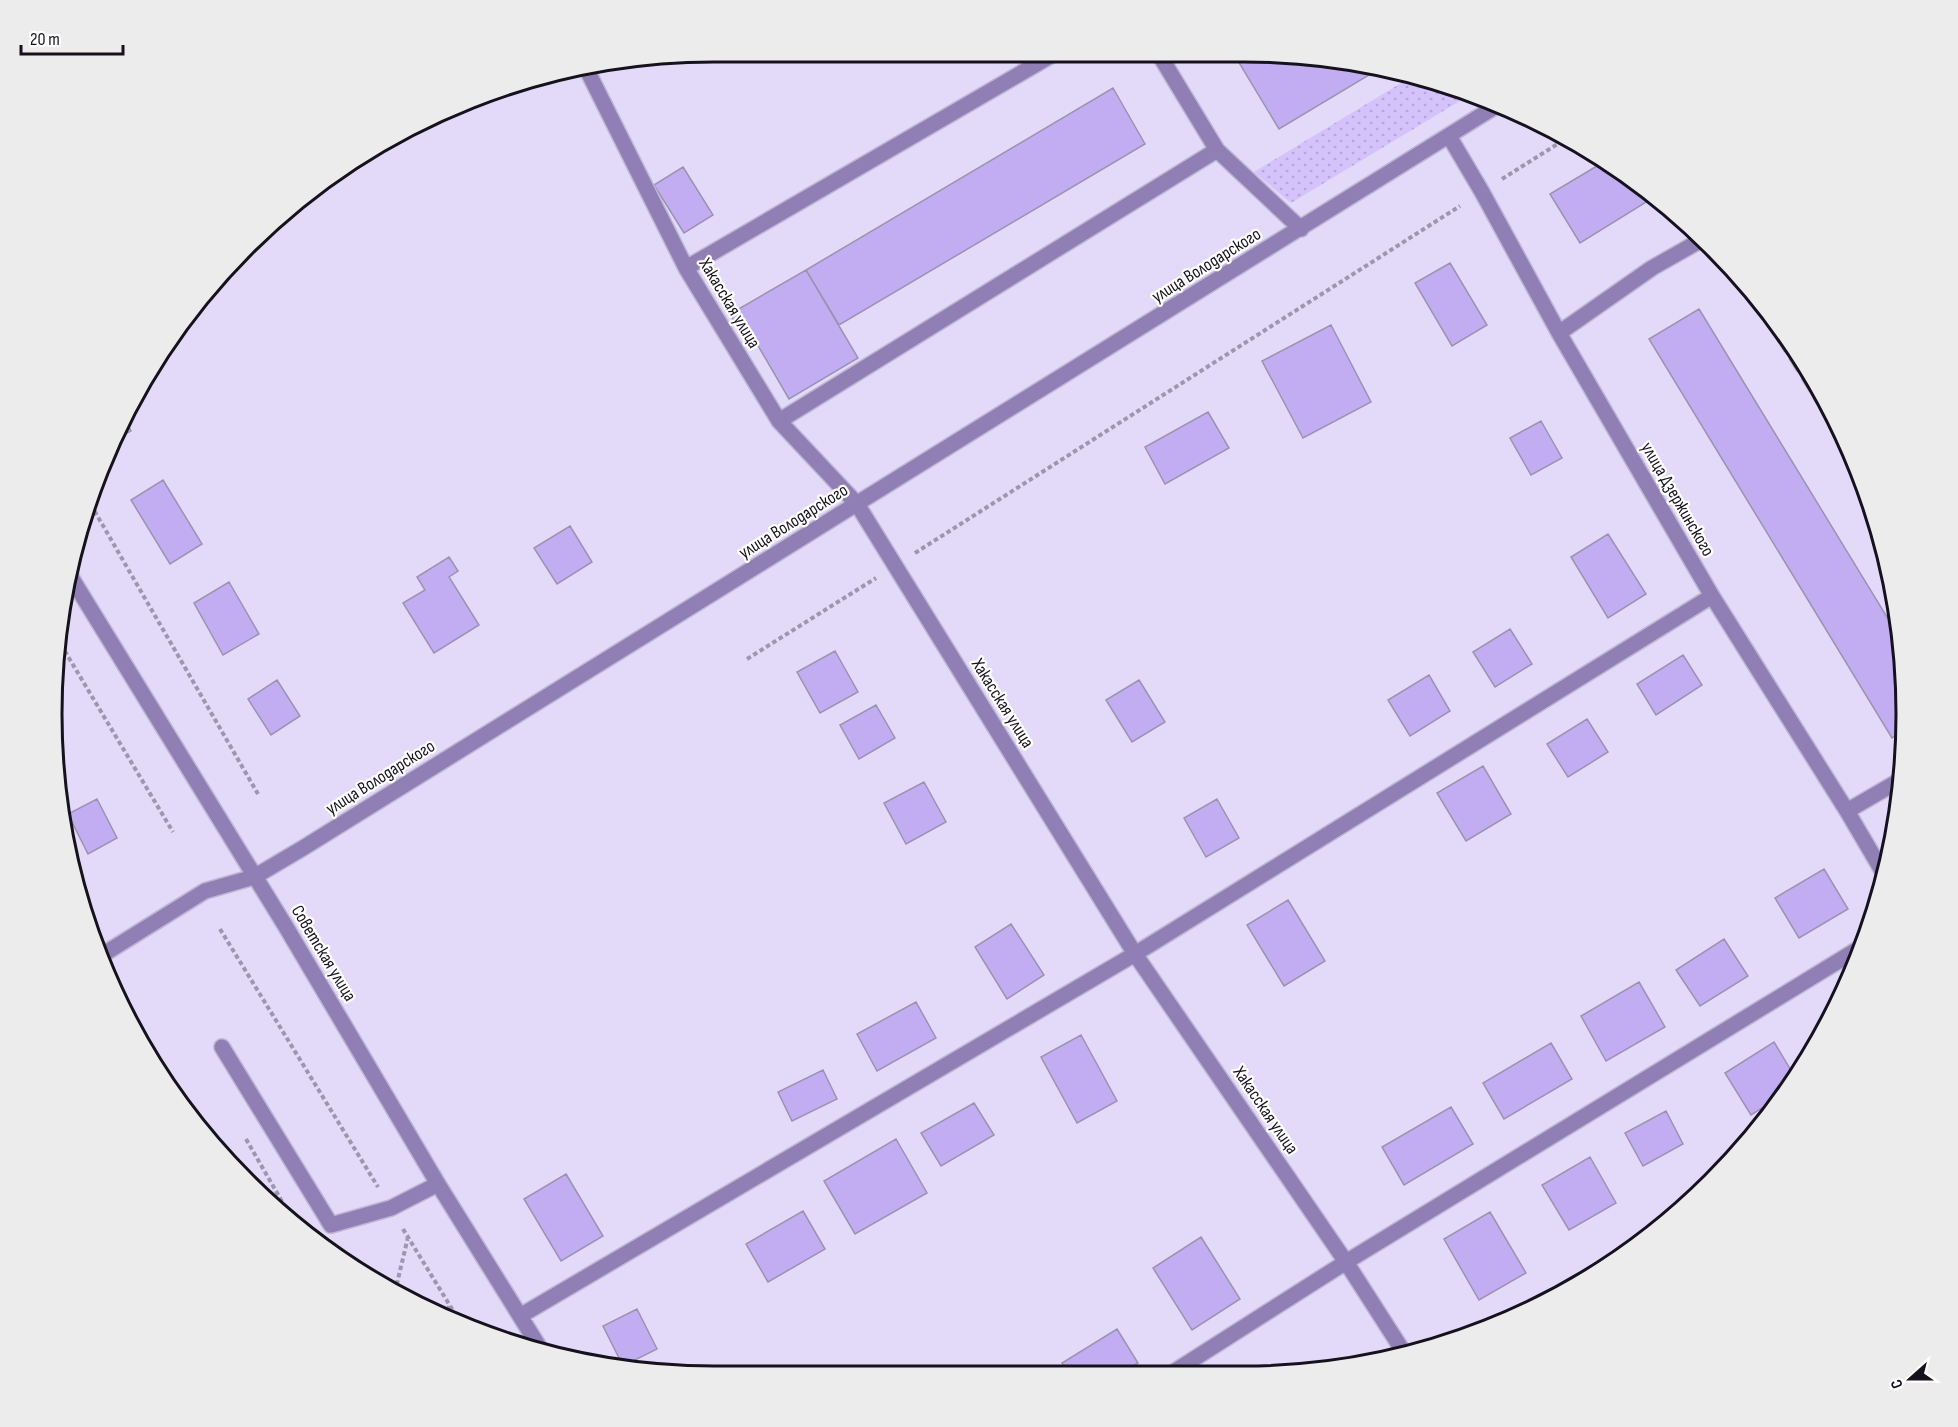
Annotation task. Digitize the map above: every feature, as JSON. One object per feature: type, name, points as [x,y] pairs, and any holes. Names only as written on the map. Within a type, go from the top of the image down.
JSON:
[{"type":"street","points":[[686,268],[1040,62]]},
{"type":"street","points":[[1164,62],[1217,150],[1301,229]]},
{"type":"street","name":"Хакасская улица","points":[[589,74],[686,268],[779,422],[857,504],[1135,954],[1346,1262],[1400,1346]]},
{"type":"street","name":"улица Володарского","points":[[107,952],[205,891],[254,877],[1490,110]]},
{"type":"street","name":"улица Дзержинского","points":[[1449,136],[1559,333],[1712,596],[1878,864]]},
{"type":"street","points":[[779,422],[1217,150]]},
{"type":"street","points":[[1559,333],[1652,268],[1696,243]]},
{"type":"street","name":"Советская улица","points":[[75,583],[286,927],[438,1184],[535,1340]]},
{"type":"street","points":[[520,1316],[1135,954],[1712,596]]},
{"type":"street","points":[[1847,811],[1892,785]]},
{"type":"street","points":[[1183,1366],[1346,1262],[1851,954]]},
{"type":"street","points":[[222,1047],[331,1225],[391,1208],[438,1184]]},
{"type":"path","points":[[747,659],[1559,143]]},
{"type":"path","points":[[94,510],[258,794]]},
{"type":"path","points":[[65,651],[173,832]]},
{"type":"path","points":[[219,929],[453,1311]]},
{"type":"path","points":[[242,1132],[283,1203]]},
{"type":"path","points":[[397,1283],[408,1237]]},
{"type":"shaded area","points":[[1403,82],[1463,99],[1291,203],[1254,172]]},
{"type":"building","points":[[1239,62],[1287,63],[1371,74],[1279,129]]},
{"type":"building","points":[[1113,88],[1145,144],[839,325],[806,270]]},
{"type":"building","points":[[1598,166],[1647,201],[1580,243],[1550,194]]},
{"type":"building","points":[[683,167],[713,215],[684,233],[654,185]]},
{"type":"building","points":[[1450,263],[1487,325],[1452,346],[1415,283]]},
{"type":"building","points":[[806,270],[858,358],[789,399],[753,337],[746,341],[730,314]]},
{"type":"building","points":[[1699,309],[1890,622],[1895,671],[1895,736],[1892,738],[1649,339]]},
{"type":"building","points":[[1331,325],[1371,402],[1303,438],[1262,361]]},
{"type":"building","points":[[1208,412],[1229,448],[1165,484],[1145,447]]},
{"type":"building","points":[[1541,421],[1562,458],[1531,475],[1510,438]]},
{"type":"building","points":[[163,480],[202,544],[170,564],[131,500]]},
{"type":"building","points":[[570,526],[592,562],[557,584],[534,548]]},
{"type":"building","points":[[1608,534],[1646,594],[1608,618],[1571,557]]},
{"type":"building","points":[[449,557],[458,571],[449,577],[479,625],[434,653],[403,603],[425,590],[417,577]]},
{"type":"building","points":[[229,582],[259,634],[223,655],[194,603]]},
{"type":"building","points":[[1510,629],[1532,664],[1495,687],[1473,652]]},
{"type":"building","points":[[835,651],[858,692],[820,713],[797,672]]},
{"type":"building","points":[[1683,655],[1702,685],[1656,715],[1637,684]]},
{"type":"building","points":[[1429,675],[1450,711],[1410,736],[1388,700]]},
{"type":"building","points":[[277,680],[300,716],[271,735],[248,699]]},
{"type":"building","points":[[1139,680],[1165,722],[1132,742],[1106,700]]},
{"type":"building","points":[[876,705],[895,738],[859,759],[840,725]]},
{"type":"building","points":[[1587,719],[1608,752],[1568,777],[1547,744]]},
{"type":"building","points":[[1483,766],[1511,814],[1466,841],[1437,793]]},
{"type":"building","points":[[924,782],[946,822],[906,844],[884,803]]},
{"type":"building","points":[[97,799],[117,838],[88,854],[69,813]]},
{"type":"building","points":[[1217,799],[1239,838],[1206,857],[1184,818]]},
{"type":"building","points":[[1824,869],[1848,909],[1799,938],[1775,898]]},
{"type":"building","points":[[1288,900],[1325,961],[1284,986],[1247,925]]},
{"type":"building","points":[[1011,924],[1044,975],[1007,999],[975,947]]},
{"type":"building","points":[[1724,939],[1748,976],[1700,1006],[1676,970]]},
{"type":"building","points":[[1639,982],[1665,1027],[1606,1061],[1581,1016]]},
{"type":"building","points":[[916,1002],[936,1038],[877,1071],[857,1034]]},
{"type":"building","points":[[1081,1035],[1117,1101],[1077,1123],[1041,1057]]},
{"type":"building","points":[[1774,1042],[1791,1070],[1765,1106],[1751,1115],[1725,1073]]},
{"type":"building","points":[[1551,1043],[1572,1079],[1504,1119],[1483,1083]]},
{"type":"building","points":[[823,1070],[837,1099],[792,1121],[778,1092]]},
{"type":"building","points":[[974,1103],[994,1135],[941,1166],[921,1133]]},
{"type":"building","points":[[1451,1107],[1473,1144],[1404,1185],[1382,1147]]},
{"type":"building","points":[[1666,1111],[1683,1144],[1643,1166],[1625,1133]]},
{"type":"building","points":[[896,1139],[927,1193],[855,1234],[824,1181]]},
{"type":"building","points":[[1590,1157],[1616,1203],[1569,1230],[1542,1185]]},
{"type":"building","points":[[566,1174],[603,1236],[561,1261],[524,1199]]},
{"type":"building","points":[[803,1211],[825,1249],[768,1282],[746,1244]]},
{"type":"building","points":[[1490,1212],[1526,1273],[1479,1300],[1444,1239]]},
{"type":"building","points":[[1201,1237],[1240,1299],[1192,1330],[1153,1268]]},
{"type":"building","points":[[637,1309],[657,1349],[634,1361],[619,1359],[603,1326]]},
{"type":"building","points":[[1117,1329],[1138,1363],[1133,1366],[1064,1366],[1062,1363]]}]
